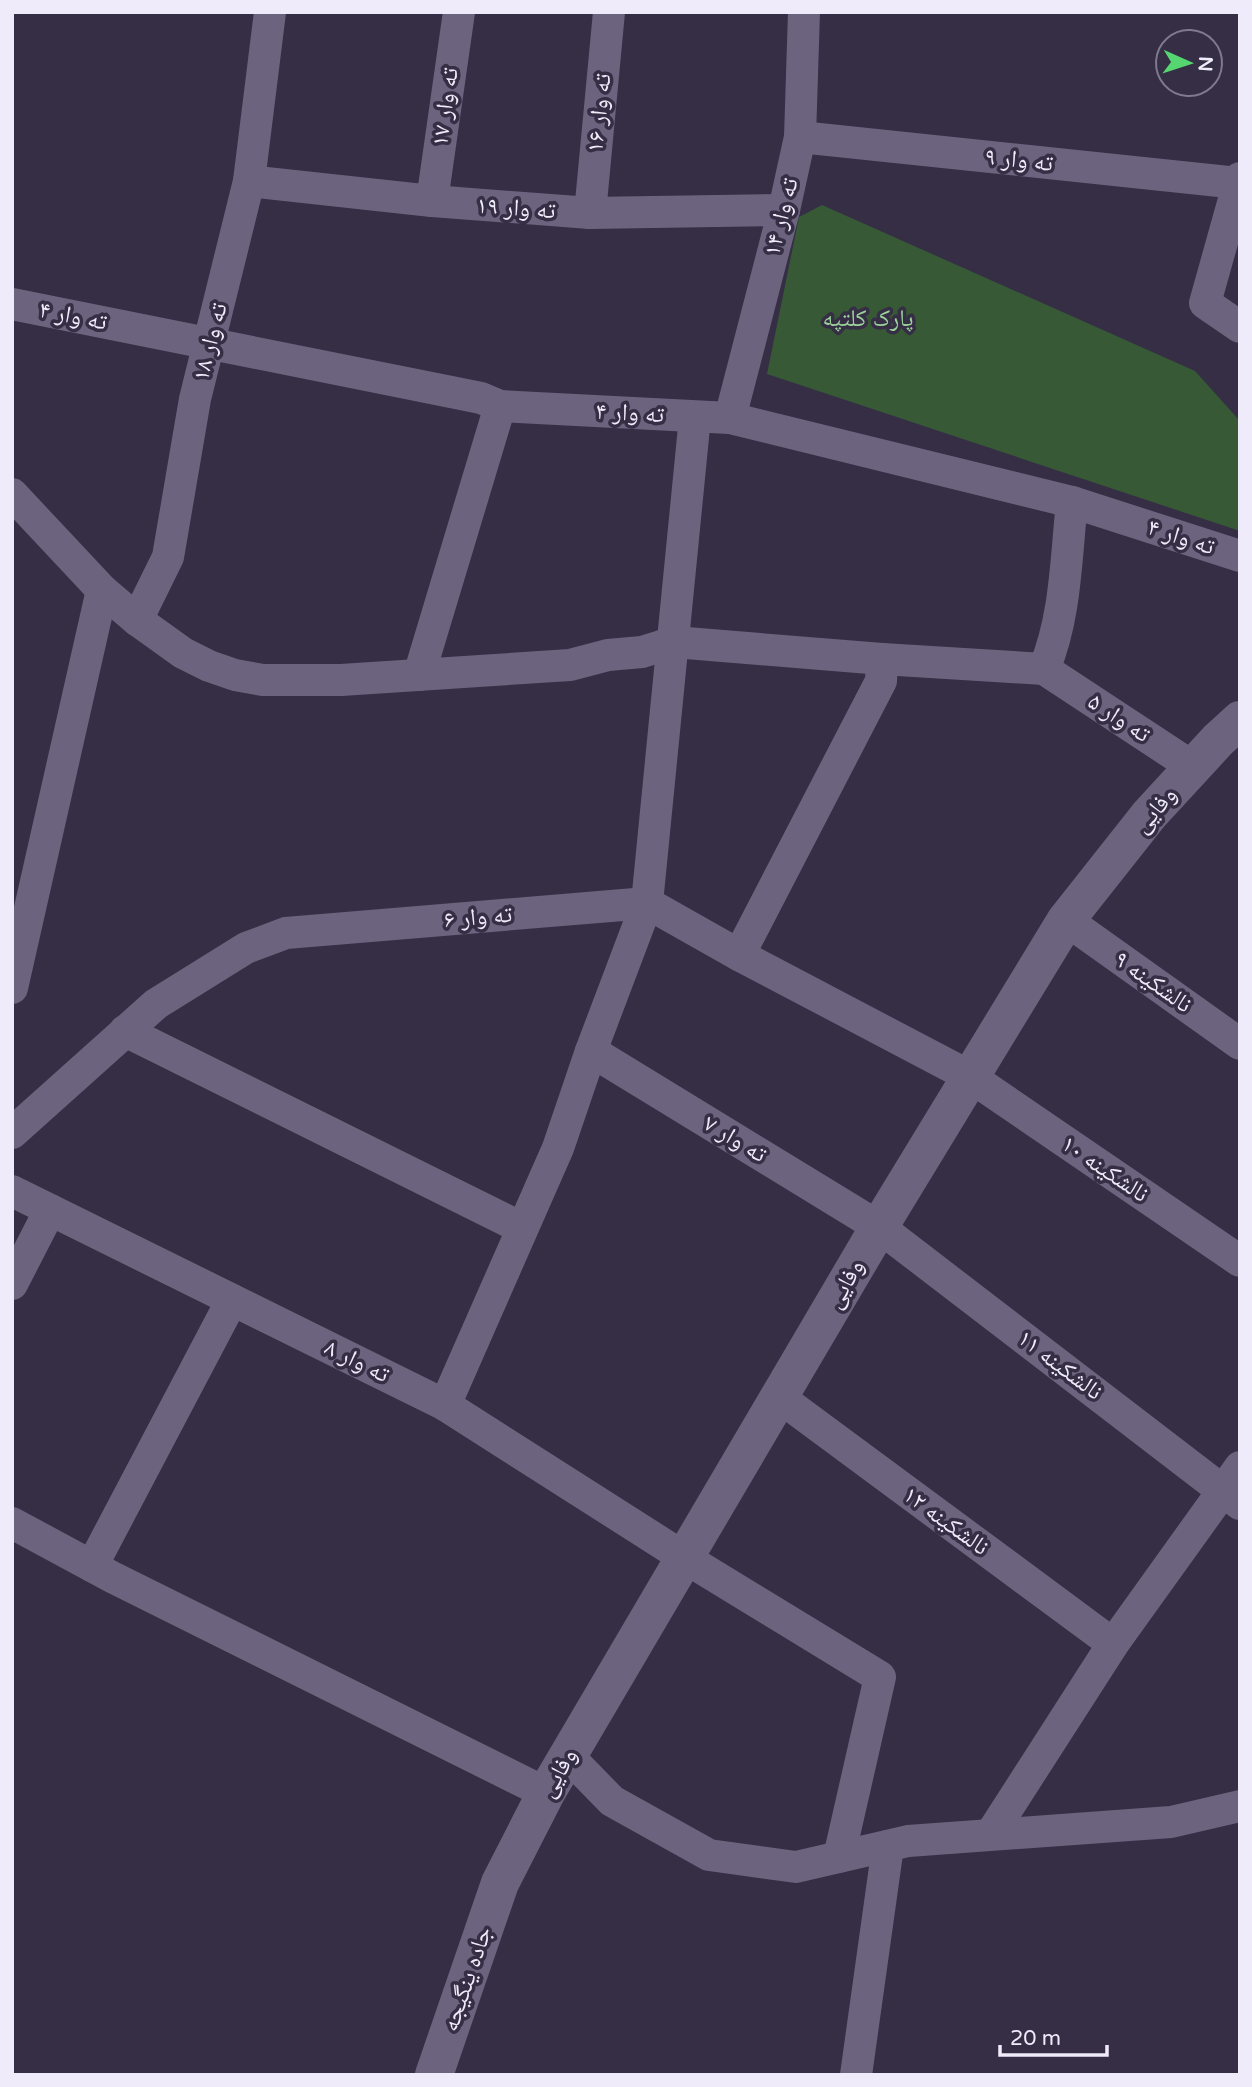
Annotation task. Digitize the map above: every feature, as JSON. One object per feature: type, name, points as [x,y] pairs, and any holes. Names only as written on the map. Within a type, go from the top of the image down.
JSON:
[{"type":"street","name":"ته وار ۱۸","points":[[137,620],[168,557],[195,400],[249,181],[270,12]]},
{"type":"street","name":"ته وار ۱۷","points":[[432,201],[458,12]]},
{"type":"street","name":"ته وار ۱۶","points":[[590,213],[609,12]]},
{"type":"street","name":"ته وار ۱۴","points":[[730,418],[784,210],[800,137],[804,12]]},
{"type":"street","name":"ته وار ۹","points":[[800,137],[1239,181]]},
{"type":"street","name":"ته وار ۱۹","points":[[249,181],[432,201],[590,213],[784,210]]},
{"type":"street","points":[[1239,181],[1205,303],[1240,327]]},
{"type":"street","name":"ته وار ۴","points":[[12,304],[481,398],[500,406],[730,418],[1072,502],[1240,556]]},
{"type":"street","points":[[419,675],[500,406]]},
{"type":"street","points":[[445,1405],[558,1148],[591,1051],[647,903],[695,417]]},
{"type":"street","points":[[12,494],[102,590],[137,620],[183,653],[209,666],[235,676],[263,680],[341,680],[570,665],[608,655],[642,652],[674,642],[1044,669],[1054,645],[1059,621],[1072,502]]},
{"type":"street","points":[[12,988],[26,862],[102,590]]},
{"type":"street","points":[[739,955],[881,681],[883,659]]},
{"type":"street","name":"ته وار ۵","points":[[1044,669],[1193,767]]},
{"type":"street","name":"وفایی","points":[[500,1883],[546,1793],[879,1227],[1066,920],[1149,814],[1240,720]]},
{"type":"street","points":[[647,903],[739,955],[969,1076]]},
{"type":"street","name":"ته وار ۶","points":[[12,1133],[156,1003],[246,948],[286,933],[647,903]]},
{"type":"street","name":"نالشکینه ۹","points":[[1066,920],[1240,1044]]},
{"type":"street","points":[[125,1031],[522,1228]]},
{"type":"street","name":"ته وار ۷","points":[[591,1051],[879,1227]]},
{"type":"street","name":"نالشکینه ۱۰","points":[[969,1076],[1240,1261]]},
{"type":"street","name":"ته وار ۸","points":[[12,1191],[445,1405],[685,1558],[880,1677],[839,1857]]},
{"type":"street","points":[[12,1284],[50,1210]]},
{"type":"street","name":"نالشکینه ۱۱","points":[[879,1227],[1234,1487]]},
{"type":"street","points":[[92,1566],[232,1300]]},
{"type":"street","name":"نالشکینه ۱۲","points":[[779,1397],[1113,1644]]},
{"type":"street","points":[[991,1834],[1113,1644],[1234,1487]]},
{"type":"street","points":[[12,1523],[92,1566],[546,1793]]},
{"type":"street","points":[[568,1756],[612,1801],[709,1855],[796,1867],[908,1841],[1171,1822],[1240,1806]]},
{"type":"street","points":[[856,2075],[888,1846]]},
{"type":"street","name":"جاده ینگیجه","points":[[434,2075],[500,1883]]},
{"type":"green space","name":"پارک کلتپه","points":[[822,205],[1195,371],[1240,421],[1240,531],[767,374],[799,217]]}]
